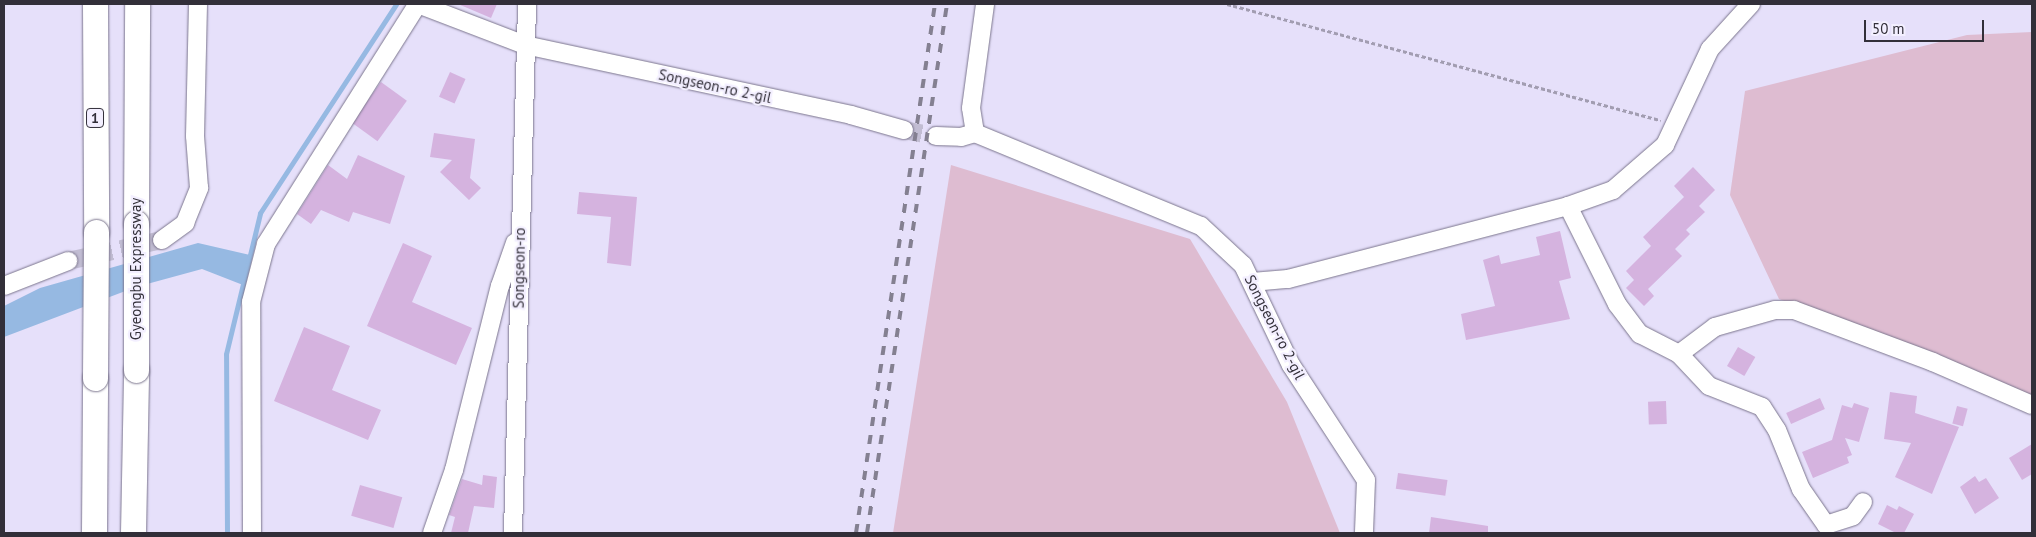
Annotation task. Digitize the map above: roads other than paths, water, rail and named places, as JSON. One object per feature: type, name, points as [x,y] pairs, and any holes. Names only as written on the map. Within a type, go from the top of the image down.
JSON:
[{"type":"highway","name":"1","points":[[94,533],[95,4]]},
{"type":"highway","name":"Gyeongbu Expressway","points":[[133,533],[136,370],[137,4]]},
{"type":"street","points":[[162,240],[185,224],[199,188],[195,136],[198,4]]},
{"type":"street","name":"Songseon-ro 2-gil","points":[[252,533],[251,302],[266,244],[418,4],[525,44],[851,115],[904,130]]},
{"type":"street","name":"Songseon-ro","points":[[513,533],[527,4]]},
{"type":"street","points":[[936,136],[961,138],[975,133],[971,108],[985,4]]},
{"type":"street","points":[[1252,282],[1288,279],[1568,206],[1613,190],[1665,145],[1672,123],[1710,49],[1751,4]]},
{"type":"street","name":"Songseon-ro 2-gil","points":[[975,133],[1201,226],[1243,265],[1291,365],[1366,480],[1364,533]]},
{"type":"street","points":[[1568,206],[1617,304],[1640,334],[1679,354],[1708,386],[1762,407],[1777,430],[1801,489],[1826,525],[1853,516],[1863,502]]},
{"type":"street","points":[[432,533],[454,470],[500,286],[520,229]]},
{"type":"street","points":[[4,286],[68,262]]},
{"type":"street","points":[[1679,354],[1715,327],[1775,310],[1794,310],[1933,362],[2032,405]]},
{"type":"water","points":[[198,243],[250,255],[243,285],[202,269],[136,287],[4,337],[4,306],[40,288]]},
{"type":"waterway","points":[[227,533],[226,354],[260,213],[396,4]]},
{"type":"tunnel","points":[[904,130],[936,136]]},
{"type":"tunnel","points":[[68,261],[162,240]]},
{"type":"railway","points":[[856,533],[935,4]]},
{"type":"railway","points":[[867,533],[947,4]]}]
